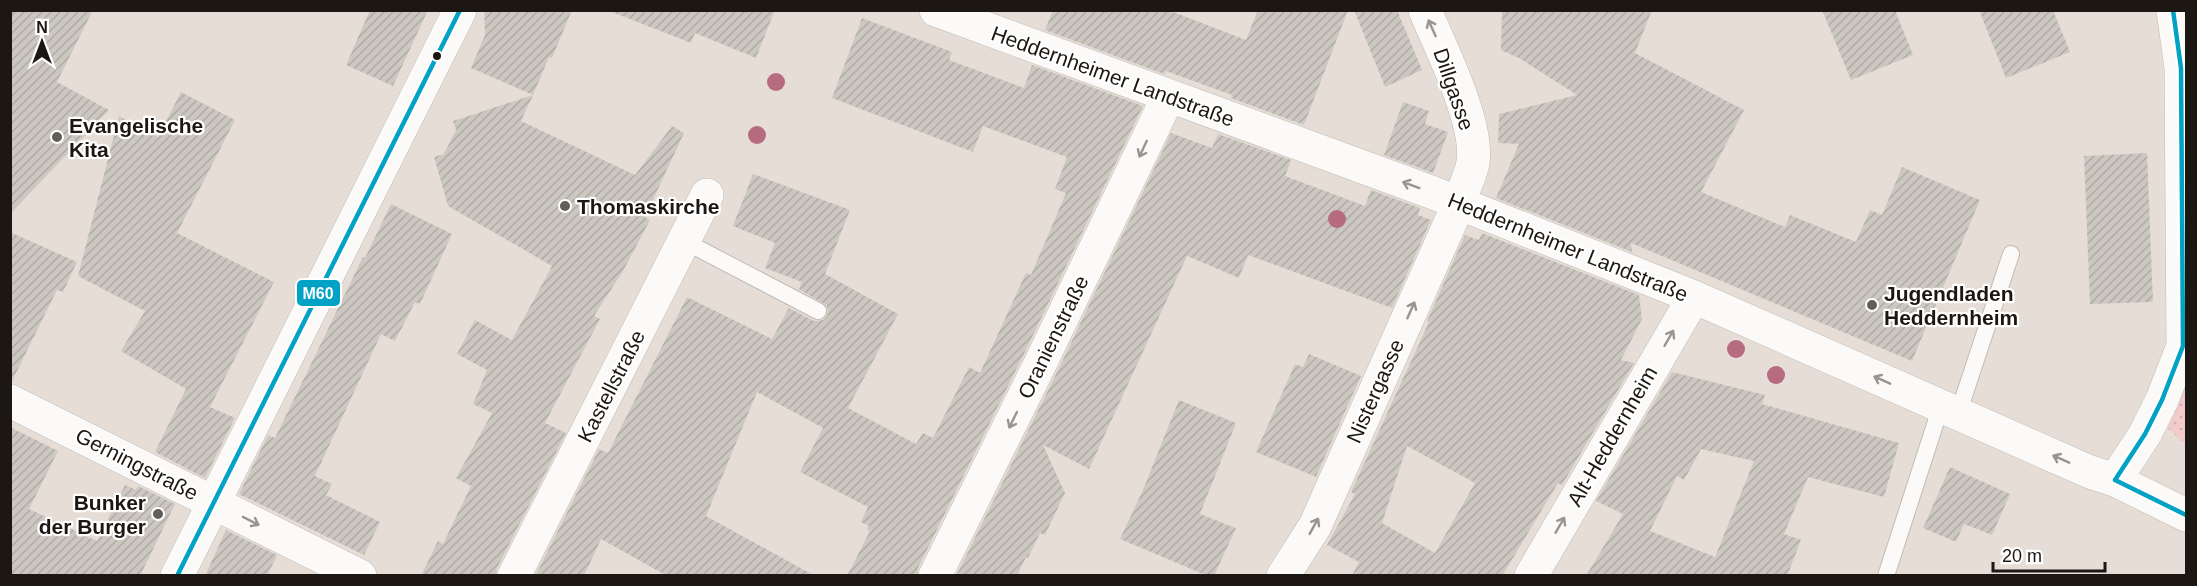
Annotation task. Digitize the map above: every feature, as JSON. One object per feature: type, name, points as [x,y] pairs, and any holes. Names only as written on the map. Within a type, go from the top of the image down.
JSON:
[{"type":"street","points":[[177,576],[460,10]]},
{"type":"street","name":"Heddernheimer Landstraße","points":[[936,10],[1459,203],[1694,297],[2090,472],[2115,480],[2187,515]]},
{"type":"street","name":"Dillgasse","points":[[1425,10],[1450,68],[1471,128],[1473,163],[1459,203]]},
{"type":"street","points":[[2115,480],[2145,434],[2162,400],[2183,346],[2184,62],[2173,10]]},
{"type":"street","name":"Oranienstraße","points":[[936,576],[1168,97]]},
{"type":"street","name":"Kastellstraße","points":[[514,576],[707,195]]},
{"type":"street","name":"Nistergasse","points":[[1283,576],[1315,526],[1459,203]]},
{"type":"street","name":"Alt-Heddernheim","points":[[1531,576],[1694,297]]},
{"type":"street","name":"Gerningstraße","points":[[10,401],[360,576]]},
{"type":"lane","points":[[684,241],[818,311]]},
{"type":"lane","points":[[1886,576],[2011,254]]},
{"type":"shaded area","points":[[2186,373],[2186,445],[2168,428]]},
{"type":"building","points":[[10,10],[93,10],[57,82],[109,110],[10,214]]},
{"type":"building","points":[[370,10],[428,10],[393,86],[346,65]]},
{"type":"building","points":[[484,10],[572,10],[552,58],[549,57],[533,95],[471,68],[485,35]]},
{"type":"building","points":[[613,10],[775,10],[756,58],[695,33],[691,43],[612,12]]},
{"type":"building","points":[[1053,10],[1168,10],[1246,40],[1258,10],[1348,10],[1304,125],[1231,98],[1232,95],[1166,71],[1164,74],[1045,30]]},
{"type":"building","points":[[1354,10],[1397,10],[1422,70],[1385,87]]},
{"type":"building","points":[[1502,10],[1652,10],[1635,53],[1744,110],[1701,192],[1785,227],[1790,215],[1856,242],[1870,210],[1882,215],[1902,167],[1980,200],[1912,361],[1631,243],[1632,252],[1496,198],[1519,144],[1498,143],[1499,114],[1577,95],[1519,58],[1501,50]]},
{"type":"building","points":[[1822,10],[1895,10],[1913,55],[1851,80]]},
{"type":"building","points":[[1979,10],[2053,10],[2070,52],[2006,78]]},
{"type":"building","points":[[862,18],[952,52],[949,60],[1024,88],[1032,65],[1143,106],[918,568],[917,576],[847,576],[870,531],[867,530],[869,526],[861,522],[868,507],[800,472],[823,428],[757,392],[706,516],[815,576],[667,576],[601,539],[584,576],[535,576],[599,449],[608,453],[687,297],[772,339],[789,308],[814,321],[823,320],[827,316],[826,305],[799,289],[802,282],[765,268],[775,243],[733,226],[753,174],[850,210],[825,274],[898,314],[848,408],[916,444],[923,433],[933,438],[969,367],[980,373],[1026,273],[1031,275],[1066,193],[1055,189],[1067,157],[983,126],[973,152],[832,98]]},
{"type":"building","points":[[181,92],[235,120],[177,233],[274,282],[210,407],[235,418],[205,478],[155,452],[186,389],[121,351],[145,311],[78,276],[119,116],[158,137]]},
{"type":"building","points":[[533,95],[521,121],[635,175],[672,126],[684,133],[645,217],[650,220],[623,271],[594,316],[600,319],[545,423],[566,433],[497,568],[496,576],[421,576],[438,541],[443,544],[471,486],[456,478],[492,413],[473,404],[487,370],[457,354],[475,320],[512,340],[552,266],[448,206],[434,157],[444,154],[456,130],[453,121]]},
{"type":"building","points":[[1403,102],[1429,111],[1425,124],[1448,132],[1433,173],[1384,155]]},
{"type":"building","points":[[1171,133],[1212,148],[1218,134],[1291,160],[1285,176],[1365,206],[1371,190],[1420,208],[1418,215],[1431,220],[1392,308],[1248,255],[1239,278],[1187,256],[1089,469],[1043,445],[1065,493],[1045,535],[1040,533],[1017,576],[956,576],[1058,370]]},
{"type":"building","points":[[2147,153],[2153,302],[2090,304],[2084,156]]},
{"type":"building","points":[[391,204],[452,234],[420,304],[415,302],[395,341],[381,334],[315,476],[332,484],[326,495],[380,522],[364,555],[239,494],[268,435],[275,438]]},
{"type":"building","points":[[10,232],[77,262],[63,292],[57,290],[11,383]]},
{"type":"building","points":[[1482,233],[1639,295],[1642,319],[1621,360],[1634,363],[1562,485],[1558,483],[1502,576],[1352,576],[1359,562],[1327,545],[1355,494],[1351,492],[1429,322],[1427,321],[1465,235],[1479,240]],"holes":[[[1407,446],[1475,483],[1435,553],[1382,523]]]},
{"type":"building","points":[[1309,354],[1361,376],[1316,477],[1256,452],[1295,364],[1303,367]]},
{"type":"building","points":[[1672,372],[1765,395],[1762,404],[1899,443],[1884,497],[1808,477],[1784,534],[1801,540],[1787,576],[1586,576],[1623,514],[1596,501]],"holes":[[[1701,449],[1754,461],[1715,557],[1650,531],[1677,476],[1684,480]]]},
{"type":"building","points":[[1179,400],[1236,423],[1200,514],[1236,528],[1214,576],[1208,576],[1120,539],[1143,490]]},
{"type":"building","points":[[10,427],[58,451],[29,509],[97,541],[125,485],[136,490],[138,486],[175,504],[140,576],[10,576]]},
{"type":"building","points":[[1950,467],[2010,494],[1992,535],[1964,524],[1956,542],[1923,528]]},
{"type":"building","points":[[226,530],[277,555],[267,576],[205,576]]},
{"type":"transit line","name":"M60","points":[[177,576],[460,10]]},
{"type":"transit line","name":"M60","points":[[2173,10],[2181,68],[2183,346],[2162,400],[2145,434],[2115,480],[2186,515]]},
{"type":"place","name":"Evangelische Kita","points":[[57,137]]},
{"type":"place","name":"Thomaskirche","points":[[565,206]]},
{"type":"place","name":"Jugendladen Heddernheim","points":[[1872,305]]},
{"type":"place","name":"Bunker der Burger","points":[[158,514]]}]
